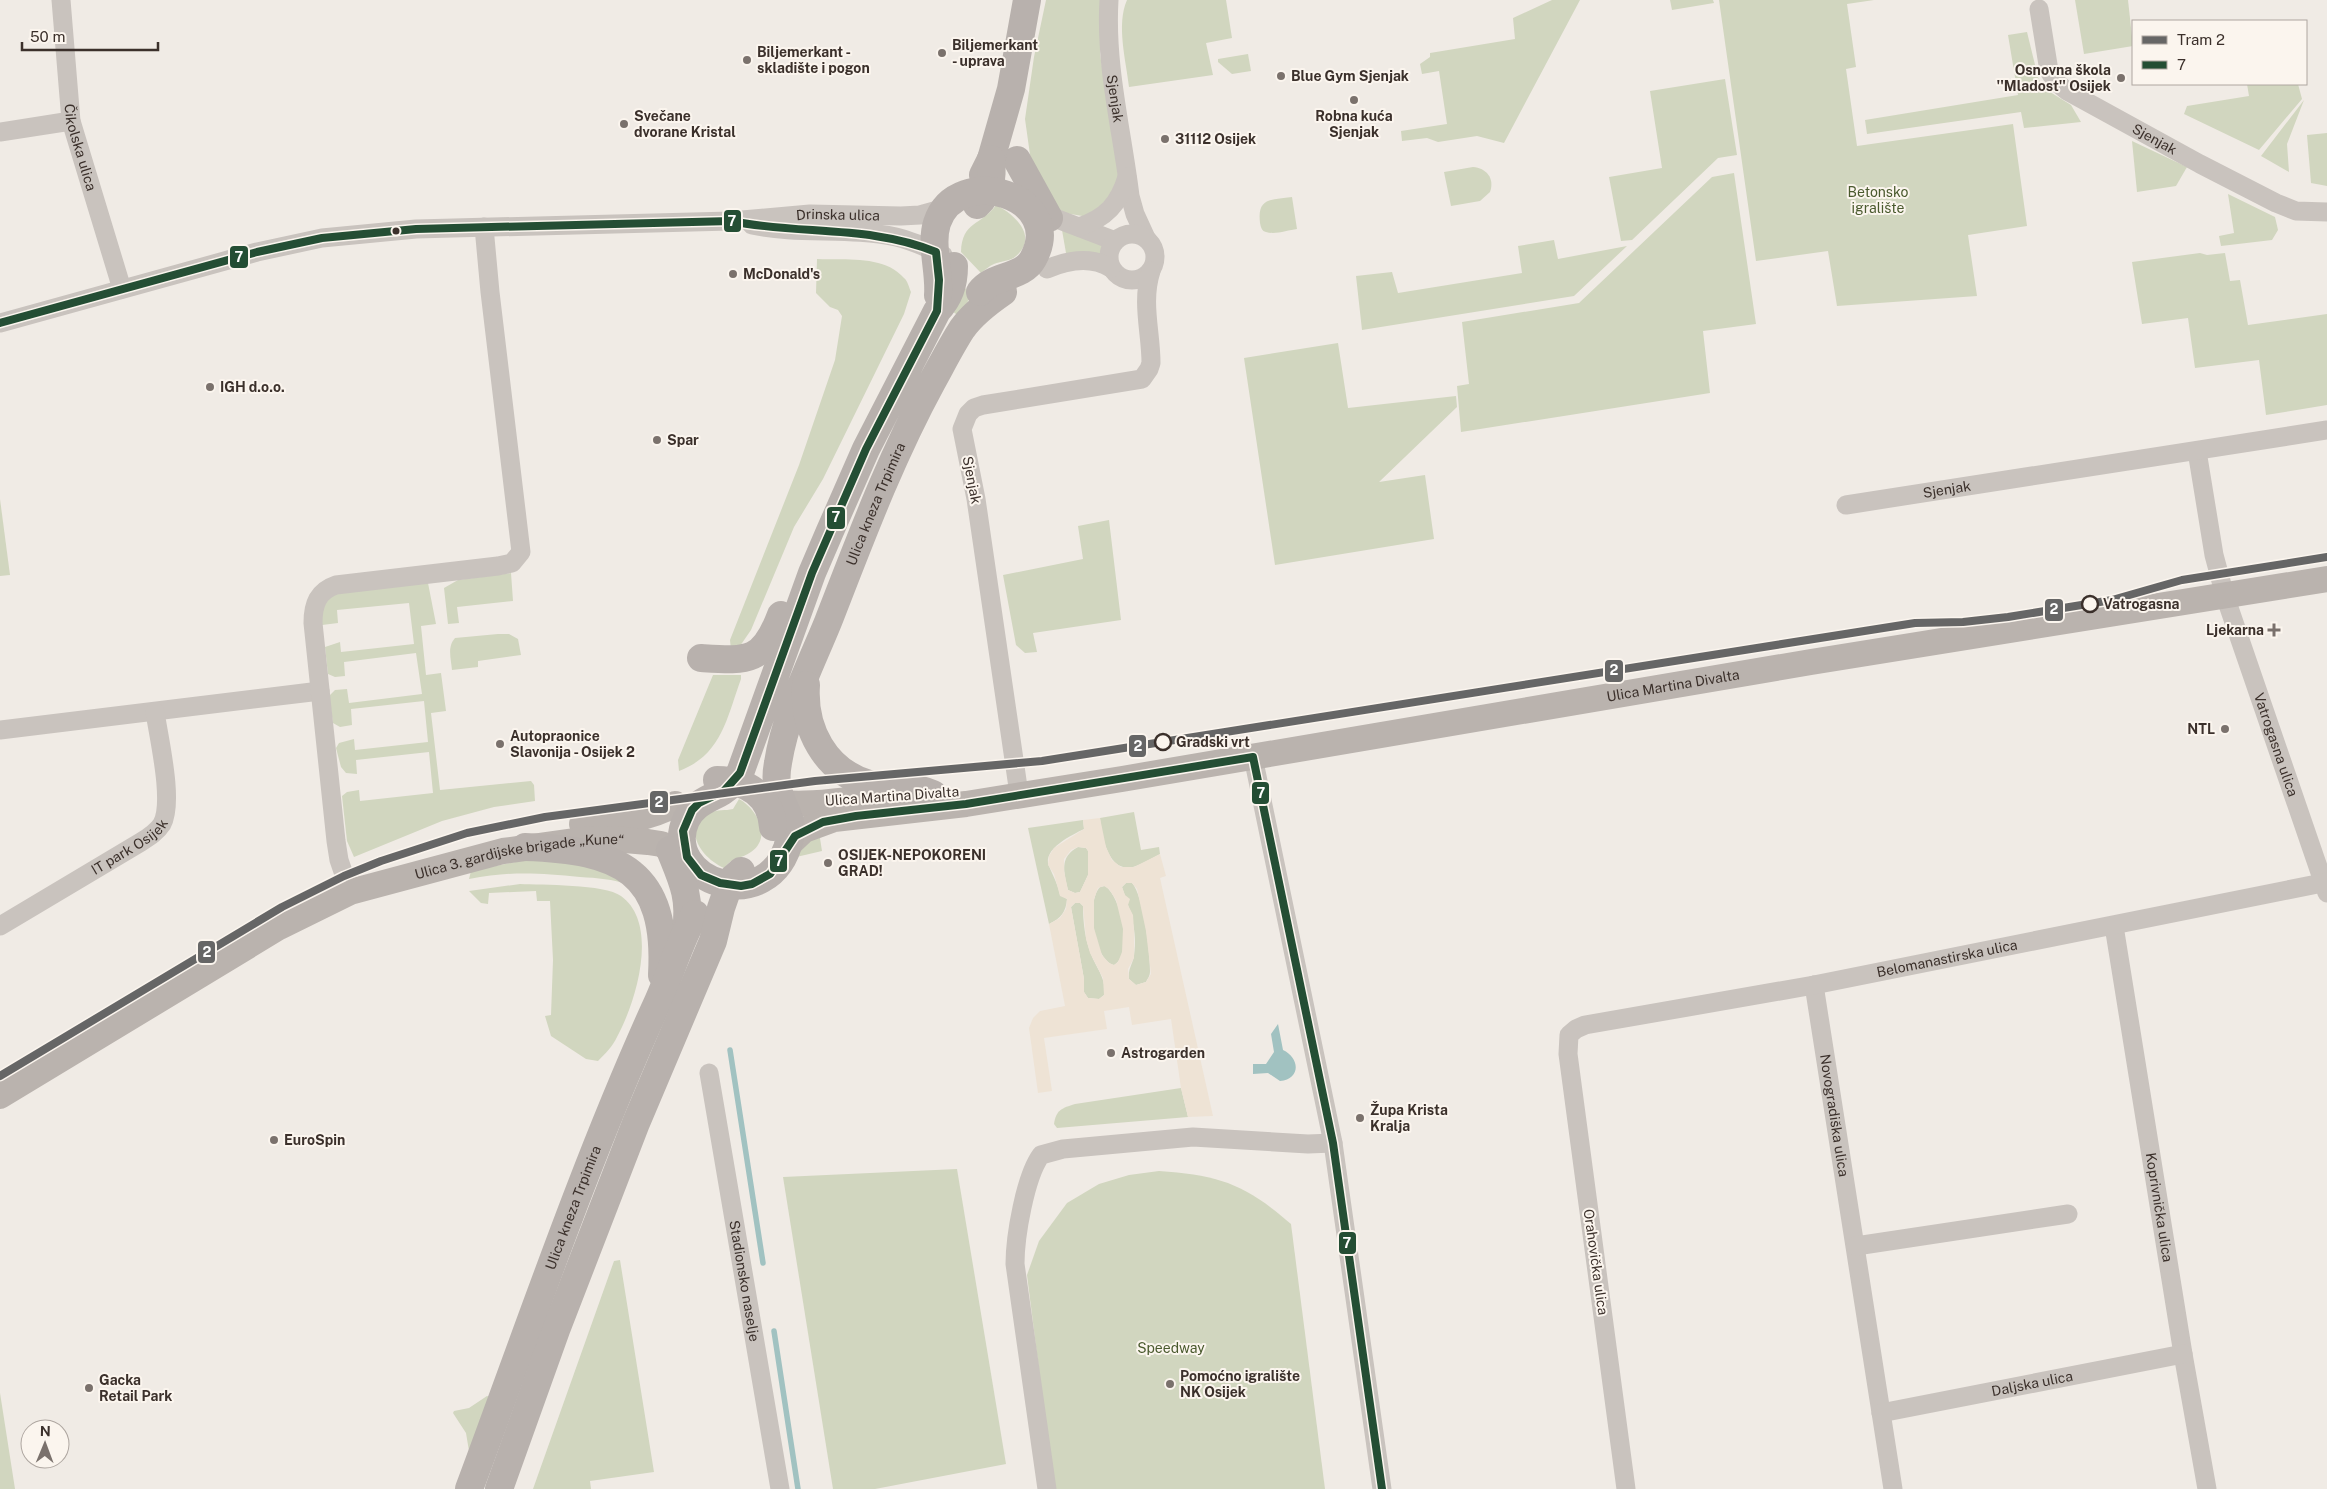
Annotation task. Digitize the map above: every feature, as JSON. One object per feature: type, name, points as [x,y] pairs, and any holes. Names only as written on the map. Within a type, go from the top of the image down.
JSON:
[{"type":"main road","points":[[993,291],[994,281],[1023,270],[1036,252],[1039,232],[1032,208],[1003,194],[979,191],[945,208],[934,233],[947,259],[962,276],[993,291],[1022,287],[1038,279],[1047,269],[1052,258],[1054,236],[1032,208],[1004,160],[1011,89],[1027,0]]},
{"type":"main road","points":[[947,259],[952,228],[958,218],[983,200],[978,182],[1004,160]]},
{"type":"main road","name":"Ulica kneza Trpimira","points":[[722,781],[732,762],[755,728],[812,574],[866,449],[937,312],[948,298],[952,287],[947,259]]},
{"type":"main road","name":"Ulica kneza Trpimira","points":[[773,801],[778,792],[777,774],[784,734],[906,432],[963,327],[971,305],[993,291]]},
{"type":"main road","points":[[701,658],[733,660],[759,653],[768,645],[776,629],[789,593],[800,581],[812,574]]},
{"type":"main road","points":[[807,674],[806,698],[808,717],[816,740],[827,758],[851,777],[870,785],[908,787],[934,794]]},
{"type":"main road","points":[[684,858],[683,832],[692,810],[699,803],[724,791],[722,781]]},
{"type":"main road","points":[[722,781],[753,789],[773,801],[791,824],[788,846],[776,866],[762,879],[741,884],[709,879],[684,858],[667,825],[669,815],[675,804],[688,791],[699,784],[722,781]]},
{"type":"main road","points":[[741,884],[739,872],[756,864],[766,856],[771,848],[773,801]]},
{"type":"main road","points":[[524,847],[574,850],[599,856],[636,876],[648,890],[660,918],[664,952],[661,996]]},
{"type":"main road","name":"Ulica kneza Trpimira","points":[[469,1489],[590,1159],[661,996],[686,930],[695,913],[698,901],[698,879],[684,858]]},
{"type":"main road","name":"Ulica kneza Trpimira","points":[[499,1489],[556,1330],[636,1123],[713,942],[721,908],[741,884]]},
{"type":"street","name":"Čikolska ulica","points":[[60,0],[71,121],[122,289]]},
{"type":"street","name":"Sjenjak","points":[[1109,0],[1108,24],[1112,83],[1128,173],[1130,196],[1135,214],[1146,238]]},
{"type":"street","name":"Sjenjak","points":[[2039,9],[2049,71],[2056,82],[2067,91],[2200,164],[2276,203],[2296,211],[2327,212]]},
{"type":"street","points":[[0,132],[71,121]]},
{"type":"street","points":[[1079,228],[1091,223],[1110,210],[1118,200],[1128,173]]},
{"type":"street","name":"Sjenjak","points":[[1117,239],[1130,196]]},
{"type":"street","name":"Drinska ulica","points":[[0,323],[257,252],[322,238],[416,229],[731,221],[810,214],[911,215],[934,212],[945,208]]},
{"type":"street","points":[[1032,208],[1079,228],[1117,239],[1133,234],[1146,238],[1154,249],[1156,257],[1150,271],[1138,280],[1117,273],[1102,263],[1080,260],[1067,261],[1047,269]]},
{"type":"street","name":"Drinska ulica","points":[[731,221],[782,229],[881,235],[909,241],[947,259]]},
{"type":"street","points":[[350,892],[339,860],[320,691],[313,612],[320,593],[336,585],[498,566],[512,563],[521,552],[484,227]]},
{"type":"street","points":[[1117,239],[1109,254],[1117,273]]},
{"type":"street","name":"Sjenjak","points":[[1020,794],[985,556],[962,429],[968,414],[974,408],[982,405],[1142,379],[1151,363],[1146,310],[1146,285],[1150,271]]},
{"type":"street","name":"Sjenjak","points":[[1117,273],[1136,292],[1146,310]]},
{"type":"street","name":"Sjenjak","points":[[1846,505],[2327,430]]},
{"type":"street","points":[[2197,451],[2216,563],[2225,596]]},
{"type":"street","name":"Ulica Martina Divalta","points":[[788,846],[804,830],[834,819],[966,804],[1122,779],[1792,665],[2327,579]]},
{"type":"street","name":"Vatrogasna ulica","points":[[2225,596],[2326,886]]},
{"type":"street","points":[[0,730],[320,691]]},
{"type":"street","name":"IT park Osijek","points":[[0,926],[142,842],[162,825],[166,811],[167,791],[155,712]]},
{"type":"street","points":[[1253,757],[1333,1143],[1382,1489]]},
{"type":"street","name":"Ulica Martina Divalta","points":[[773,801],[934,794],[968,790],[1020,794]]},
{"type":"street","name":"Ulica 3. gardijske brigade „Kune“","points":[[0,1096],[279,927],[350,892],[368,879],[386,870],[455,847],[546,828],[642,818],[664,812],[675,804]]},
{"type":"street","name":"Ulica 3. gardijske brigade „Kune“","points":[[350,892],[476,857],[524,847],[613,839],[648,842],[684,858]]},
{"type":"street","name":"Belomanastirska ulica","points":[[1569,1035],[1585,1025],[1814,986],[2326,886]]},
{"type":"street","name":"Koprivnička ulica","points":[[2114,926],[2183,1354],[2207,1489]]},
{"type":"street","name":"Novogradiška ulica","points":[[1814,986],[1893,1489]]},
{"type":"street","name":"Orahovička ulica","points":[[1569,1035],[1568,1054],[1626,1489]]},
{"type":"street","name":"Stadionsko naselje","points":[[709,1073],[780,1489]]},
{"type":"street","points":[[1047,1489],[1015,1264],[1018,1227],[1035,1165],[1041,1156],[1062,1150],[1193,1137],[1308,1144],[1333,1143]]},
{"type":"street","points":[[1856,1246],[2068,1214]]},
{"type":"street","name":"Daljska ulica","points":[[1881,1412],[2183,1354]]},
{"type":"green space","points":[[1046,0],[1103,0],[1100,54],[1119,171],[1116,191],[1088,217],[1065,213],[1054,206],[1032,169],[1025,119],[1034,57]]},
{"type":"green space","points":[[1127,0],[1226,0],[1232,38],[1206,43],[1213,75],[1129,87],[1122,31],[1122,20]]},
{"type":"green space","points":[[1552,0],[1580,0],[1504,143],[1477,136],[1438,142],[1427,138],[1402,141],[1401,131],[1447,124],[1439,71],[1422,74],[1420,64],[1430,57],[1430,53],[1515,39],[1513,18]]},
{"type":"green space","points":[[1670,0],[1713,0],[1714,3],[1672,10]]},
{"type":"green space","name":"Betonsko igralište","points":[[1719,0],[1874,0],[1847,4],[1856,67],[1846,69],[1857,146],[2013,124],[2027,226],[1968,235],[1977,296],[1837,306],[1828,251],[1756,261]]},
{"type":"green space","points":[[2075,0],[2128,0],[2132,46],[2084,54]]},
{"type":"green space","points":[[2027,32],[2042,87],[2071,105],[2081,122],[2024,128],[2021,112],[1867,134],[1865,120],[2018,95],[2008,35]]},
{"type":"green space","points":[[1248,54],[1251,71],[1232,74],[1218,62],[1218,59]]},
{"type":"green space","points":[[1725,79],[1737,155],[1718,158],[1632,240],[1621,241],[1609,177],[1662,168],[1650,91]]},
{"type":"green space","points":[[2247,85],[2298,85],[2302,99],[2259,150],[2184,114],[2187,106],[2249,96]]},
{"type":"green space","points":[[2304,100],[2287,144],[2289,172],[2261,156]]},
{"type":"green space","points":[[2327,133],[2327,186],[2311,183],[2307,135]]},
{"type":"green space","points":[[2132,141],[2187,167],[2176,186],[2137,192]]},
{"type":"green space","points":[[1473,167],[1482,169],[1488,175],[1491,182],[1490,192],[1480,201],[1451,206],[1444,172]]},
{"type":"green space","points":[[1734,173],[1756,324],[1703,331],[1710,393],[1461,432],[1457,386],[1469,384],[1462,322],[1579,303],[1712,177]]},
{"type":"green space","points":[[2228,194],[2275,217],[2278,230],[2272,240],[2221,246],[2219,236],[2234,233]]},
{"type":"green space","points":[[1292,197],[1297,229],[1273,233],[1264,231],[1260,225],[1263,204],[1267,201]]},
{"type":"green space","points":[[996,205],[1010,214],[1021,226],[1025,233],[1025,241],[1014,258],[992,265],[981,273],[961,252],[962,242],[969,229]]},
{"type":"green space","points":[[1062,230],[1105,240],[1104,255],[1066,253]]},
{"type":"green space","points":[[1554,240],[1558,259],[1627,246],[1574,296],[1362,330],[1356,276],[1392,272],[1398,293],[1522,273],[1518,246]]},
{"type":"green space","points":[[2200,253],[2207,255],[2225,253],[2230,281],[2240,280],[2248,325],[2327,314],[2327,405],[2266,415],[2259,360],[2195,368],[2188,318],[2142,324],[2132,262]]},
{"type":"green space","points":[[817,259],[864,260],[886,265],[905,279],[911,292],[904,314],[823,479],[794,527],[751,630],[740,646],[731,650],[730,640],[799,465],[835,360],[842,316],[838,310],[830,307],[816,293]]},
{"type":"green space","points":[[961,286],[973,293],[959,316],[950,310]]},
{"type":"green space","points":[[1338,343],[1348,408],[1456,396],[1457,407],[1379,482],[1425,475],[1434,539],[1275,565],[1244,358]]},
{"type":"green space","points":[[0,499],[10,575],[0,576]]},
{"type":"green space","points":[[1109,520],[1121,620],[1033,633],[1037,652],[1025,653],[1016,645],[1003,575],[1083,559],[1078,526]]},
{"type":"green space","points":[[511,573],[513,601],[457,607],[459,623],[448,624],[444,588],[458,580]]},
{"type":"green space","points":[[428,583],[436,624],[421,626],[426,675],[441,673],[446,711],[431,713],[440,790],[531,781],[534,785],[535,801],[494,807],[442,821],[354,857],[347,841],[342,796],[347,792],[359,790],[360,801],[433,793],[429,752],[356,760],[357,774],[346,773],[341,767],[336,748],[339,743],[354,739],[355,750],[428,742],[424,701],[351,709],[352,725],[340,727],[333,723],[329,696],[335,690],[347,689],[349,703],[422,694],[416,653],[344,662],[345,676],[335,677],[328,674],[325,647],[340,642],[341,652],[414,644],[409,603],[337,610],[338,623],[322,625],[320,607],[335,592]]},
{"type":"green space","points":[[509,634],[518,639],[521,655],[478,661],[478,667],[452,670],[450,649],[455,638]]},
{"type":"green space","points":[[713,675],[741,675],[727,721],[714,745],[705,755],[679,771],[678,760]]},
{"type":"green space","points":[[739,799],[751,809],[760,823],[761,839],[751,852],[733,860],[724,868],[708,857],[702,850],[695,835],[696,827],[710,813],[733,809]]},
{"type":"green space","points":[[1134,812],[1141,850],[1159,847],[1160,854],[1139,865],[1126,868],[1113,860],[1108,852],[1100,818]]},
{"type":"green space","points":[[1083,820],[1084,829],[1059,843],[1050,854],[1048,860],[1060,895],[1067,899],[1062,914],[1049,924],[1028,828]]},
{"type":"green space","points":[[819,832],[822,851],[792,858]]},
{"type":"green space","points":[[1078,847],[1086,848],[1088,851],[1088,875],[1080,892],[1075,893],[1068,890],[1064,866],[1068,855]]},
{"type":"green space","points":[[535,858],[584,862],[629,885],[599,878],[537,874],[498,875],[469,879],[471,871]]},
{"type":"green space","points":[[1126,883],[1132,883],[1140,900],[1146,925],[1149,951],[1149,976],[1146,982],[1136,985],[1129,979],[1134,956],[1135,938],[1128,904],[1122,887]]},
{"type":"green space","points":[[520,884],[601,889],[621,896],[633,909],[640,925],[642,944],[637,984],[624,1022],[615,1040],[609,1050],[598,1061],[586,1059],[551,1036],[545,1016],[551,1015],[553,960],[550,901],[537,901],[536,891],[489,893],[488,904],[481,903],[469,891]]},
{"type":"green space","points":[[1105,886],[1116,901],[1123,925],[1123,949],[1120,959],[1114,965],[1107,961],[1101,953],[1094,929],[1093,904],[1100,887]]},
{"type":"green space","points":[[1075,903],[1080,903],[1083,906],[1087,942],[1104,984],[1104,995],[1099,999],[1088,998],[1084,992],[1084,979],[1071,907]]},
{"type":"green space","points":[[1181,1088],[1188,1117],[1057,1128],[1054,1124],[1060,1110],[1075,1104]]},
{"type":"green space","points":[[957,1169],[1006,1464],[875,1489],[833,1489],[783,1177]]},
{"type":"green space","name":"Speedway","points":[[1159,1171],[1198,1175],[1230,1184],[1259,1199],[1291,1224],[1325,1489],[1054,1489],[1027,1275],[1039,1241],[1067,1203],[1099,1184],[1129,1175]]},
{"type":"green space","points":[[620,1260],[654,1472],[590,1481],[591,1489],[533,1489],[614,1261]]},
{"type":"green space","points":[[0,1393],[15,1489],[0,1489]]},
{"type":"green space","points":[[487,1396],[491,1397],[469,1451],[466,1433],[453,1413],[454,1411],[469,1408]]},
{"type":"shaded area","points":[[1100,818],[1106,847],[1112,860],[1121,867],[1134,867],[1160,854],[1166,876],[1160,878],[1213,1116],[1188,1117],[1181,1088],[1171,1019],[1132,1025],[1129,1007],[1104,1011],[1107,1029],[1044,1038],[1052,1091],[1038,1093],[1029,1028],[1033,1018],[1040,1011],[1065,1006],[1049,924],[1060,918],[1066,909],[1067,899],[1060,896],[1054,874],[1048,865],[1049,856],[1054,848],[1084,829],[1083,820]],"holes":[[[1078,847],[1086,848],[1088,851],[1088,875],[1080,892],[1075,893],[1068,890],[1064,871],[1064,859],[1071,850]],[[1126,883],[1132,883],[1137,889],[1146,931],[1151,974],[1146,982],[1136,985],[1129,979],[1128,969],[1134,958],[1133,915],[1128,905],[1130,899],[1125,895],[1122,887]],[[1104,886],[1109,889],[1116,900],[1123,929],[1122,952],[1118,962],[1114,965],[1109,963],[1102,955],[1094,928],[1094,899],[1098,888]],[[1075,903],[1080,903],[1083,906],[1086,939],[1090,953],[1103,978],[1104,995],[1099,999],[1088,998],[1084,992],[1084,979],[1071,907]]]},
{"type":"water","points":[[1278,1024],[1283,1050],[1293,1058],[1296,1068],[1292,1076],[1280,1081],[1268,1073],[1253,1074],[1253,1064],[1266,1064],[1274,1052],[1271,1034]]},
{"type":"waterway","points":[[730,1050],[763,1263]]},
{"type":"waterway","points":[[774,1331],[798,1489]]},
{"type":"tram line","name":"2","points":[[0,1076],[282,907],[344,876],[381,861],[467,833],[545,817],[815,781],[1042,761],[1915,623],[1963,622],[2008,617],[2112,600],[2182,580],[2327,557]]},
{"type":"transit line","name":"7","points":[[0,323],[257,252],[322,238],[416,229],[731,221],[783,228],[861,234],[911,243],[936,252],[939,280],[937,311],[866,449],[812,573],[740,773],[724,791],[699,803],[692,810],[683,831],[687,857],[701,875],[720,883],[741,886],[752,884],[770,874],[795,836],[823,822],[856,816],[966,804],[1253,757],[1333,1143],[1382,1489]]},
{"type":"place","name":"Biljemerkant - uprava","points":[[942,53]]},
{"type":"place","name":"Biljemerkant - skladište i pogon","points":[[747,60]]},
{"type":"place","name":"Blue Gym Sjenjak","points":[[1281,76]]},
{"type":"place","name":"Osnovna škola ''Mladost'' Osijek","points":[[2121,78]]},
{"type":"place","name":"Robna kuća Sjenjak","points":[[1354,100]]},
{"type":"place","name":"Svečane dvorane Kristal","points":[[624,124]]},
{"type":"place","name":"31112 Osijek","points":[[1165,139]]},
{"type":"place","name":"McDonald's","points":[[733,274]]},
{"type":"place","name":"IGH d.o.o.","points":[[210,387]]},
{"type":"place","name":"Spar","points":[[657,440]]},
{"type":"place","name":"Vatrogasna","points":[[2090,604]]},
{"type":"place","name":"Ljekarna","points":[[2274,630]]},
{"type":"place","name":"NTL","points":[[2225,729]]},
{"type":"place","name":"Gradski vrt","points":[[1163,742]]},
{"type":"place","name":"Autopraonice Slavonija - Osijek 2","points":[[500,744]]},
{"type":"place","name":"OSIJEK-NEPOKORENI GRAD!","points":[[828,863]]},
{"type":"place","name":"Astrogarden","points":[[1111,1053]]},
{"type":"place","name":"Župa Krista Kralja","points":[[1360,1118]]},
{"type":"place","name":"EuroSpin","points":[[274,1140]]},
{"type":"place","name":"Pomoćno igralište NK Osijek","points":[[1170,1384]]},
{"type":"place","name":"Gacka Retail Park","points":[[89,1388]]}]
